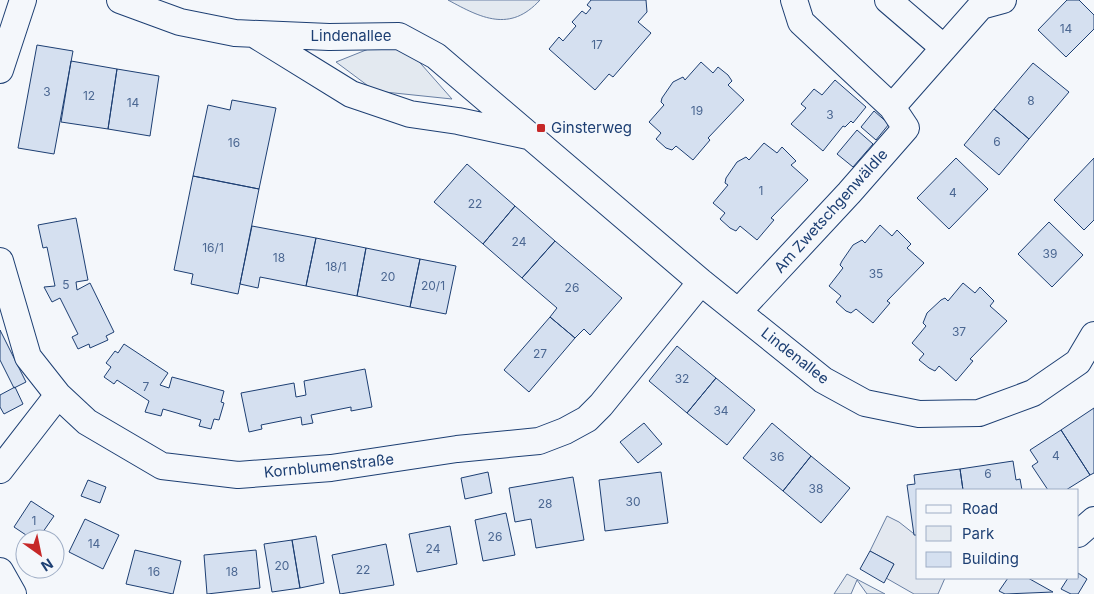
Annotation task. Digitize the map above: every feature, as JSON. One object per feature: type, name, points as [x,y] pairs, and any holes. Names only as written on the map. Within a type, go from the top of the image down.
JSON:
[{"type":"street","points":[[0,70],[23,0]]},
{"type":"street","name":"Am Zwetschgenwäldle","points":[[739,311],[849,194],[906,128],[892,108],[801,22],[794,0]]},
{"type":"street","points":[[888,0],[944,48]]},
{"type":"street","name":"Lindenallee","points":[[131,2],[180,22],[255,35],[399,36],[436,56],[701,282],[823,380],[865,403],[919,414],[979,414],[1033,393],[1086,366],[1094,335]]},
{"type":"street","points":[[892,108],[944,48],[988,2]]},
{"type":"street","name":"Lindenallee","points":[[255,35],[351,94],[410,114],[458,121],[531,137]]},
{"type":"street","name":"Kornblumenstraße","points":[[1,269],[28,357],[58,395],[87,422],[162,466],[238,475],[340,467],[457,450],[539,441],[565,432],[587,419],[610,395],[701,282]]},
{"type":"street","points":[[0,470],[58,395]]},
{"type":"street","points":[[1079,533],[1094,520]]},
{"type":"street","points":[[0,571],[12,594]]},
{"type":"green space","points":[[448,0],[540,0],[529,10],[518,16],[495,19],[484,17]]},
{"type":"green space","points":[[381,44],[414,56],[452,99],[375,91],[336,62]]},
{"type":"green space","points":[[847,574],[885,594],[867,594],[857,580],[851,594],[834,594]]},
{"type":"shaded area","points":[[887,516],[899,522],[916,535],[916,579],[945,579],[938,594],[914,594],[886,578],[894,564],[870,551]]},
{"type":"building","points":[[591,0],[646,0],[647,12],[638,22],[651,33],[613,77],[609,74],[595,90],[549,49],[559,37],[563,41],[576,26],[572,22],[582,11],[586,14],[591,8],[587,5]]},
{"type":"building","points":[[1067,0],[1079,0],[1094,15],[1094,29],[1066,57],[1038,30]]},
{"type":"building","points":[[37,45],[73,51],[54,154],[18,148]]},
{"type":"building","points":[[71,61],[117,69],[108,129],[61,122]]},
{"type":"building","points":[[701,62],[713,73],[718,67],[728,75],[732,81],[728,85],[744,100],[708,138],[710,140],[693,160],[676,146],[672,150],[666,148],[656,139],[661,133],[649,122],[664,105],[661,102],[662,98],[673,82],[683,77],[685,80]]},
{"type":"building","points":[[1033,63],[1069,92],[1029,139],[994,109]]},
{"type":"building","points":[[117,69],[159,76],[150,136],[108,129]]},
{"type":"building","points":[[835,80],[866,107],[853,123],[851,121],[845,127],[843,126],[823,151],[791,124],[806,108],[801,104],[814,89],[822,95]]},
{"type":"building","points":[[232,100],[276,108],[259,189],[193,176],[208,105],[230,110]]},
{"type":"building","points":[[994,109],[1029,139],[999,175],[964,145]]},
{"type":"building","points":[[874,111],[889,124],[876,140],[861,127]]},
{"type":"building","points":[[857,130],[873,144],[853,167],[837,154]]},
{"type":"building","points":[[764,143],[777,153],[782,147],[796,161],[791,165],[808,180],[771,218],[774,220],[757,240],[740,226],[736,231],[730,228],[720,219],[725,213],[713,203],[728,185],[725,183],[726,178],[737,162],[746,157],[749,160]]},
{"type":"building","points":[[956,158],[988,189],[949,229],[917,198]]},
{"type":"building","points":[[1094,158],[1094,220],[1084,230],[1054,200]]},
{"type":"building","points":[[467,164],[515,206],[483,244],[434,202]]},
{"type":"building","points":[[193,176],[259,189],[238,294],[191,284],[193,274],[174,270]]},
{"type":"building","points":[[515,206],[555,241],[522,278],[483,244]]},
{"type":"building","points":[[76,218],[88,280],[76,282],[77,290],[90,283],[114,332],[106,336],[108,340],[90,348],[89,344],[78,349],[72,337],[78,334],[60,298],[52,302],[44,287],[55,286],[47,247],[43,248],[38,225]]},
{"type":"building","points":[[1049,222],[1083,255],[1052,287],[1018,254]]},
{"type":"building","points":[[880,225],[892,236],[897,230],[911,244],[907,248],[924,263],[887,301],[890,303],[873,323],[856,309],[851,313],[846,311],[836,302],[841,296],[829,286],[843,268],[840,265],[853,245],[862,240],[865,243]]},
{"type":"building","points":[[252,226],[316,238],[306,286],[260,277],[258,288],[240,284]]},
{"type":"building","points":[[316,238],[366,248],[357,296],[306,286]]},
{"type":"building","points":[[555,241],[622,298],[590,335],[584,329],[575,338],[550,317],[557,308],[522,278]]},
{"type":"building","points":[[366,248],[420,259],[410,307],[357,296]]},
{"type":"building","points":[[420,259],[456,266],[446,314],[410,307]]},
{"type":"building","points":[[963,283],[975,293],[980,287],[994,301],[990,306],[1007,321],[970,359],[973,361],[956,381],[939,366],[935,371],[919,360],[924,354],[912,343],[926,326],[923,323],[927,313],[941,300],[945,298],[948,301]]},
{"type":"building","points":[[550,317],[575,338],[529,392],[504,370]]},
{"type":"building","points":[[0,330],[26,382],[14,388],[0,360]]},
{"type":"building","points":[[124,344],[168,373],[160,385],[169,388],[172,377],[224,391],[221,402],[224,403],[219,420],[214,419],[211,429],[199,426],[201,420],[163,409],[161,416],[145,412],[149,401],[117,380],[114,384],[104,377],[111,367],[106,363],[115,351],[118,353]]},
{"type":"building","points":[[677,346],[716,378],[687,413],[649,381]]},
{"type":"building","points":[[365,369],[372,407],[351,411],[351,407],[311,415],[313,423],[302,425],[301,417],[261,425],[262,429],[249,432],[241,393],[294,383],[296,397],[306,395],[304,381]]},
{"type":"building","points":[[716,378],[755,410],[727,445],[687,413]]},
{"type":"building","points":[[15,387],[23,404],[4,414],[0,407],[0,395]]},
{"type":"building","points":[[1094,408],[1094,473],[1090,475],[1061,430]]},
{"type":"building","points":[[644,423],[662,444],[638,463],[620,442]]},
{"type":"building","points":[[772,423],[811,456],[783,491],[743,458]]},
{"type":"building","points":[[1061,430],[1090,475],[1068,489],[1047,489],[1032,466],[1038,462],[1030,450]]},
{"type":"building","points":[[811,456],[850,488],[821,523],[783,491]]},
{"type":"building","points":[[1013,461],[1016,480],[1020,479],[1022,489],[963,489],[960,469]]},
{"type":"building","points":[[960,469],[963,489],[916,489],[916,535],[914,535],[907,485],[915,484],[914,475]]},
{"type":"building","points":[[488,472],[492,493],[465,499],[461,478]]},
{"type":"building","points":[[661,472],[668,523],[605,531],[599,480]]},
{"type":"building","points":[[573,477],[584,540],[536,548],[531,519],[515,522],[509,488]]},
{"type":"building","points":[[88,480],[106,487],[100,503],[81,496]]},
{"type":"building","points":[[31,501],[54,516],[45,529],[17,529],[14,527]]},
{"type":"building","points":[[506,513],[515,555],[483,561],[475,520]]},
{"type":"building","points":[[85,519],[119,535],[103,569],[69,552]]},
{"type":"building","points":[[450,526],[457,564],[417,572],[409,534]]},
{"type":"building","points":[[316,536],[324,583],[300,588],[292,540]]},
{"type":"building","points":[[292,540],[300,588],[272,592],[264,544]]},
{"type":"building","points":[[386,544],[394,585],[340,594],[332,555]]},
{"type":"building","points":[[135,550],[181,561],[173,594],[126,584]]},
{"type":"building","points":[[256,550],[260,588],[207,594],[204,555]]},
{"type":"building","points":[[870,551],[894,564],[884,583],[860,569]]},
{"type":"building","points":[[1079,574],[1087,579],[1078,594],[1071,594],[1061,589],[1067,579],[1079,579]]},
{"type":"building","points":[[1007,579],[1030,579],[1053,592],[1005,594],[999,591]]},
{"type":"place","name":"Ginsterweg","points":[[541,128]]}]
